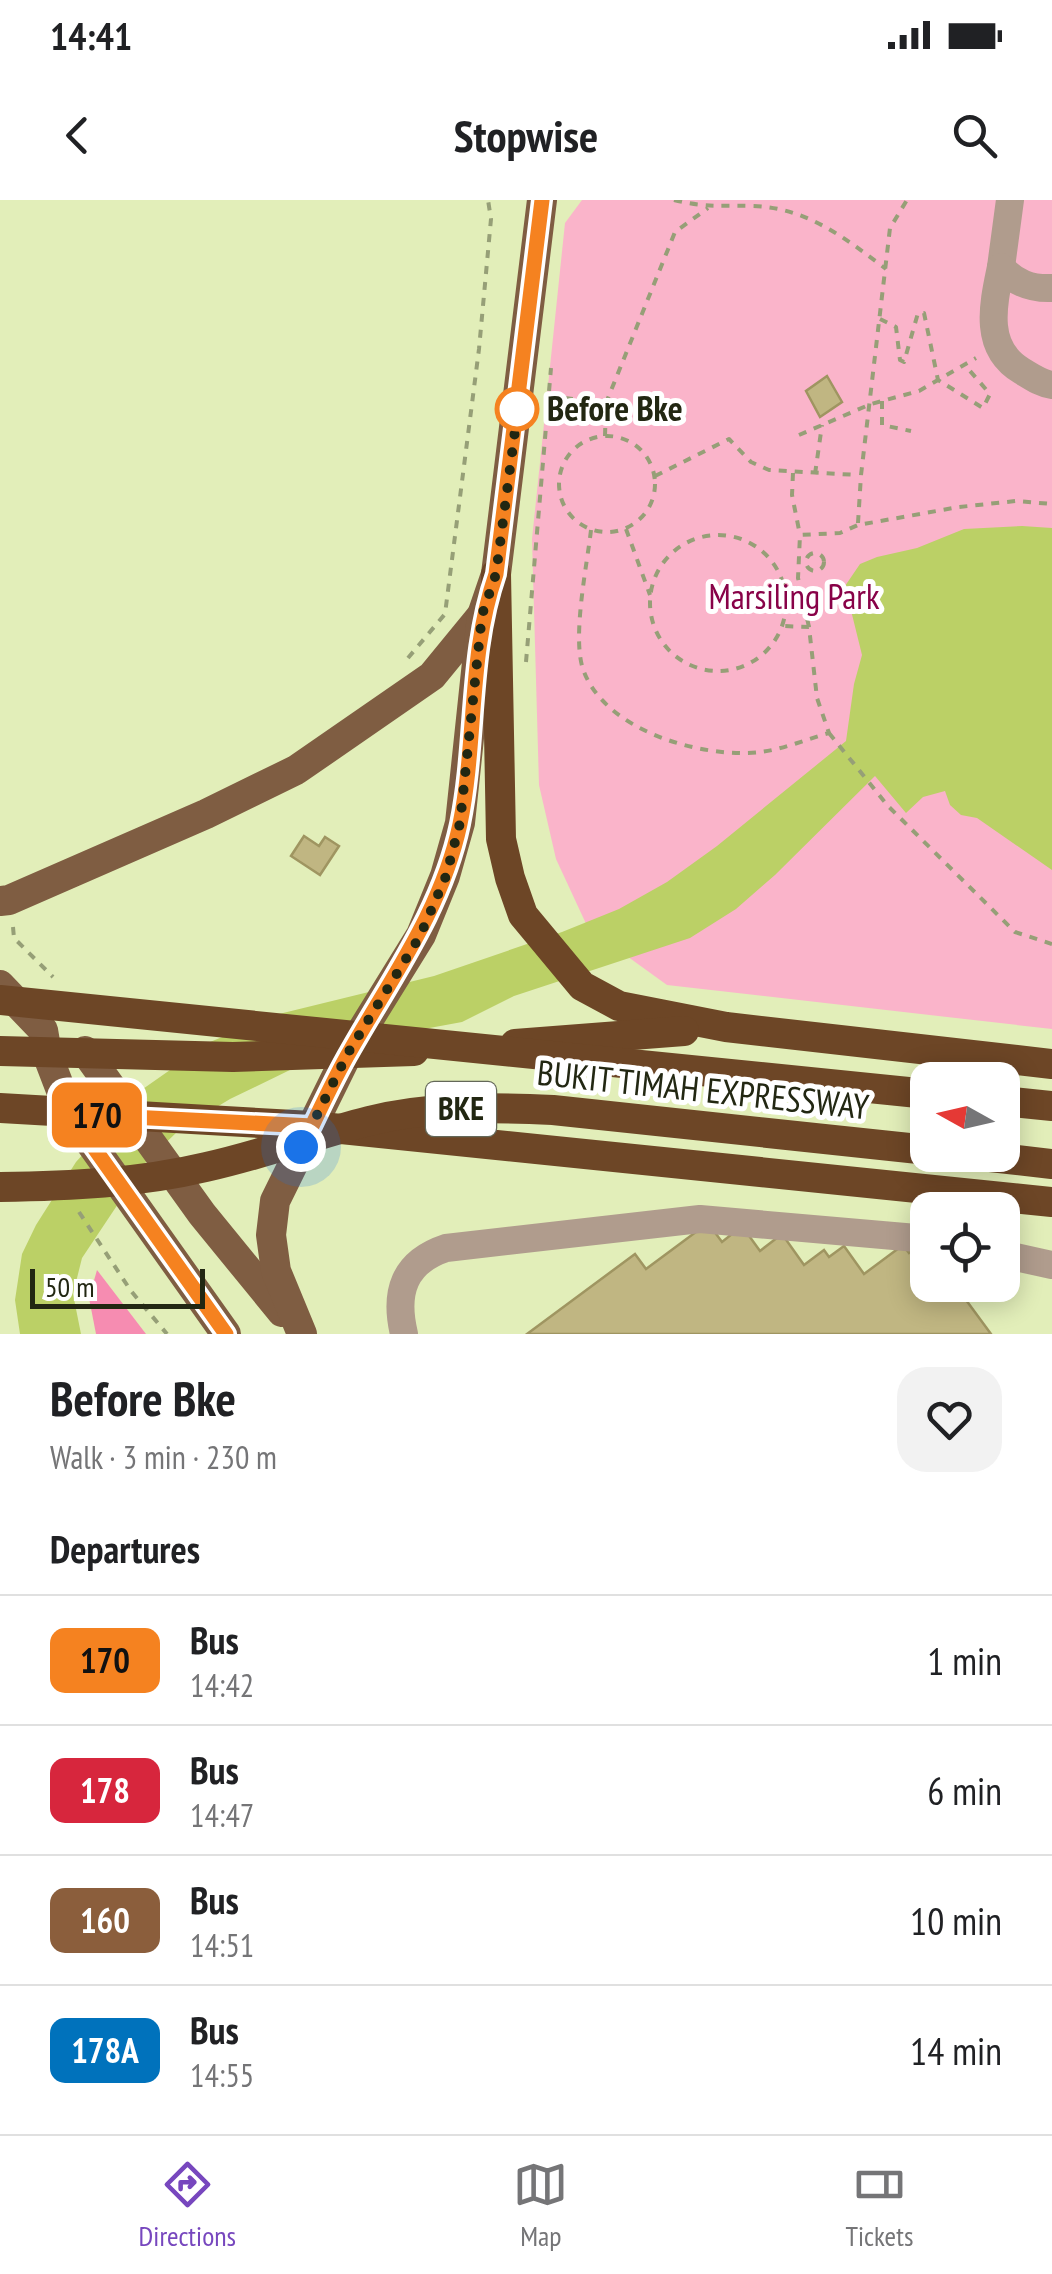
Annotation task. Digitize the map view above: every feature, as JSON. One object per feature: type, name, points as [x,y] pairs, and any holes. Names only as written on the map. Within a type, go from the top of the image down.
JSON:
[{"type":"highway","points":[[496,574],[501,839],[523,916],[582,986],[619,1006],[726,1028],[1052,1064]]},
{"type":"highway","name":"BUKIT TIMAH EXPRESSWAY","points":[[0,1000],[910,1092]]},
{"type":"highway","points":[[0,1051],[233,1057],[362,1053],[726,1028]]},
{"type":"highway","points":[[1020,1103],[1052,1106]]},
{"type":"highway","points":[[0,1108],[312,1126],[1052,1202]]},
{"type":"highway","name":"BUKIT TIMAH EXPRESSWAY","points":[[0,1186],[148,1178],[237,1160],[371,1121],[492,1108],[553,1110],[910,1148]]},
{"type":"highway","points":[[1020,1160],[1052,1164]]},
{"type":"main road","points":[[301,1334],[276,1271],[271,1235],[280,1184],[312,1126],[362,1053],[381,999],[420,936],[446,876],[460,823],[482,615],[496,574],[534,395],[535,268],[542,200]]},
{"type":"main road","points":[[535,268],[558,200]]},
{"type":"main road","points":[[5,900],[206,814],[296,770],[432,676],[482,615]]},
{"type":"main road","points":[[0,985],[43,1030],[47,1054],[70,1114],[218,1323]]},
{"type":"main road","points":[[85,1052],[202,1214],[301,1334]]},
{"type":"lane","points":[[1010,200],[992,311],[998,348],[1012,365],[1042,383],[1052,384]]},
{"type":"lane","points":[[1001,268],[1013,281],[1052,288]]},
{"type":"lane","points":[[404,1334],[399,1314],[411,1268],[424,1255],[446,1248],[700,1219],[910,1237]]},
{"type":"lane","points":[[1020,1258],[1052,1264]]},
{"type":"path","points":[[403,665],[444,614],[479,349],[492,219],[488,200]]},
{"type":"path","points":[[674,200],[708,208],[756,206],[812,218],[886,269]]},
{"type":"path","points":[[858,525],[860,475],[872,404],[890,228],[907,200]]},
{"type":"path","points":[[605,436],[606,403],[674,232],[708,208]]},
{"type":"path","points":[[880,319],[896,326],[900,360],[904,362],[918,313],[924,313],[938,380],[983,408],[990,394],[964,364]]},
{"type":"path","points":[[799,435],[872,404],[919,391],[998,348]]},
{"type":"path","points":[[526,669],[534,395],[551,359]]},
{"type":"path","points":[[534,395],[606,403]]},
{"type":"path","points":[[882,401],[882,425],[911,431]]},
{"type":"path","points":[[815,474],[822,425]]},
{"type":"path","points":[[605,436],[632,442],[650,462],[655,476],[652,502],[637,522],[626,529],[591,530],[570,515],[562,503],[560,477],[570,453],[580,444],[605,436]]},
{"type":"path","points":[[655,476],[729,439],[758,466],[793,473],[860,475]]},
{"type":"path","points":[[793,473],[792,495],[800,536],[798,578],[809,627],[817,698],[829,733],[888,806],[1016,932],[1052,944]]},
{"type":"path","points":[[800,536],[840,533],[858,525],[996,503],[1052,504]]},
{"type":"path","points":[[626,529],[661,641],[676,658],[696,668],[719,672],[741,668],[760,657],[783,626],[786,598],[781,576],[760,550],[730,536],[708,535],[678,549],[656,575],[650,598]]},
{"type":"path","points":[[591,530],[580,629],[582,668],[602,700],[640,730],[706,750],[761,752],[829,733]]},
{"type":"path","points":[[799,543],[810,554]]},
{"type":"path","points":[[783,626],[809,627]]},
{"type":"path","points":[[5,900],[14,938],[55,979]]},
{"type":"path","points":[[74,1203],[103,1251],[167,1334]]},
{"type":"green space","name":"Marsiling Park","points":[[582,200],[1052,200],[1052,1029],[667,985],[588,928],[556,859],[539,785],[532,539],[565,223]]},
{"type":"shaded area","points":[[1052,528],[1052,870],[977,818],[961,815],[950,805],[945,791],[923,797],[906,813],[875,776],[775,875],[736,909],[690,938],[514,996],[462,1022],[424,1029],[292,1069],[230,1099],[179,1130],[146,1162],[82,1258],[73,1294],[81,1334],[20,1334],[15,1300],[22,1254],[36,1225],[76,1162],[140,1091],[210,1042],[279,1014],[434,976],[562,932],[619,909],[667,882],[846,741],[862,655],[845,586],[860,564],[917,548],[964,529]]},
{"type":"shaded area","points":[[97,1270],[146,1334],[96,1334],[89,1298]]},
{"type":"building","points":[[827,376],[842,402],[820,417],[806,391]]},
{"type":"building","points":[[304,836],[319,846],[325,837],[339,846],[320,875],[291,856]]},
{"type":"building","points":[[708,1223],[722,1242],[742,1226],[760,1251],[782,1234],[804,1265],[824,1250],[829,1257],[844,1246],[864,1274],[903,1245],[910,1252],[910,1302],[967,1302],[991,1334],[527,1334],[635,1254],[646,1269]]},
{"type":"bus line","name":"170","points":[[226,1334],[70,1114],[312,1126],[348,1053],[420,936],[446,876],[460,823],[482,615],[496,574],[542,200]]},
{"type":"place","name":"Before Bke","points":[[517,409]]},
{"type":"route","points":[[301,1147],[348,1053],[420,936],[446,876],[460,823],[482,615],[496,574],[520,393],[517,409]]}]
